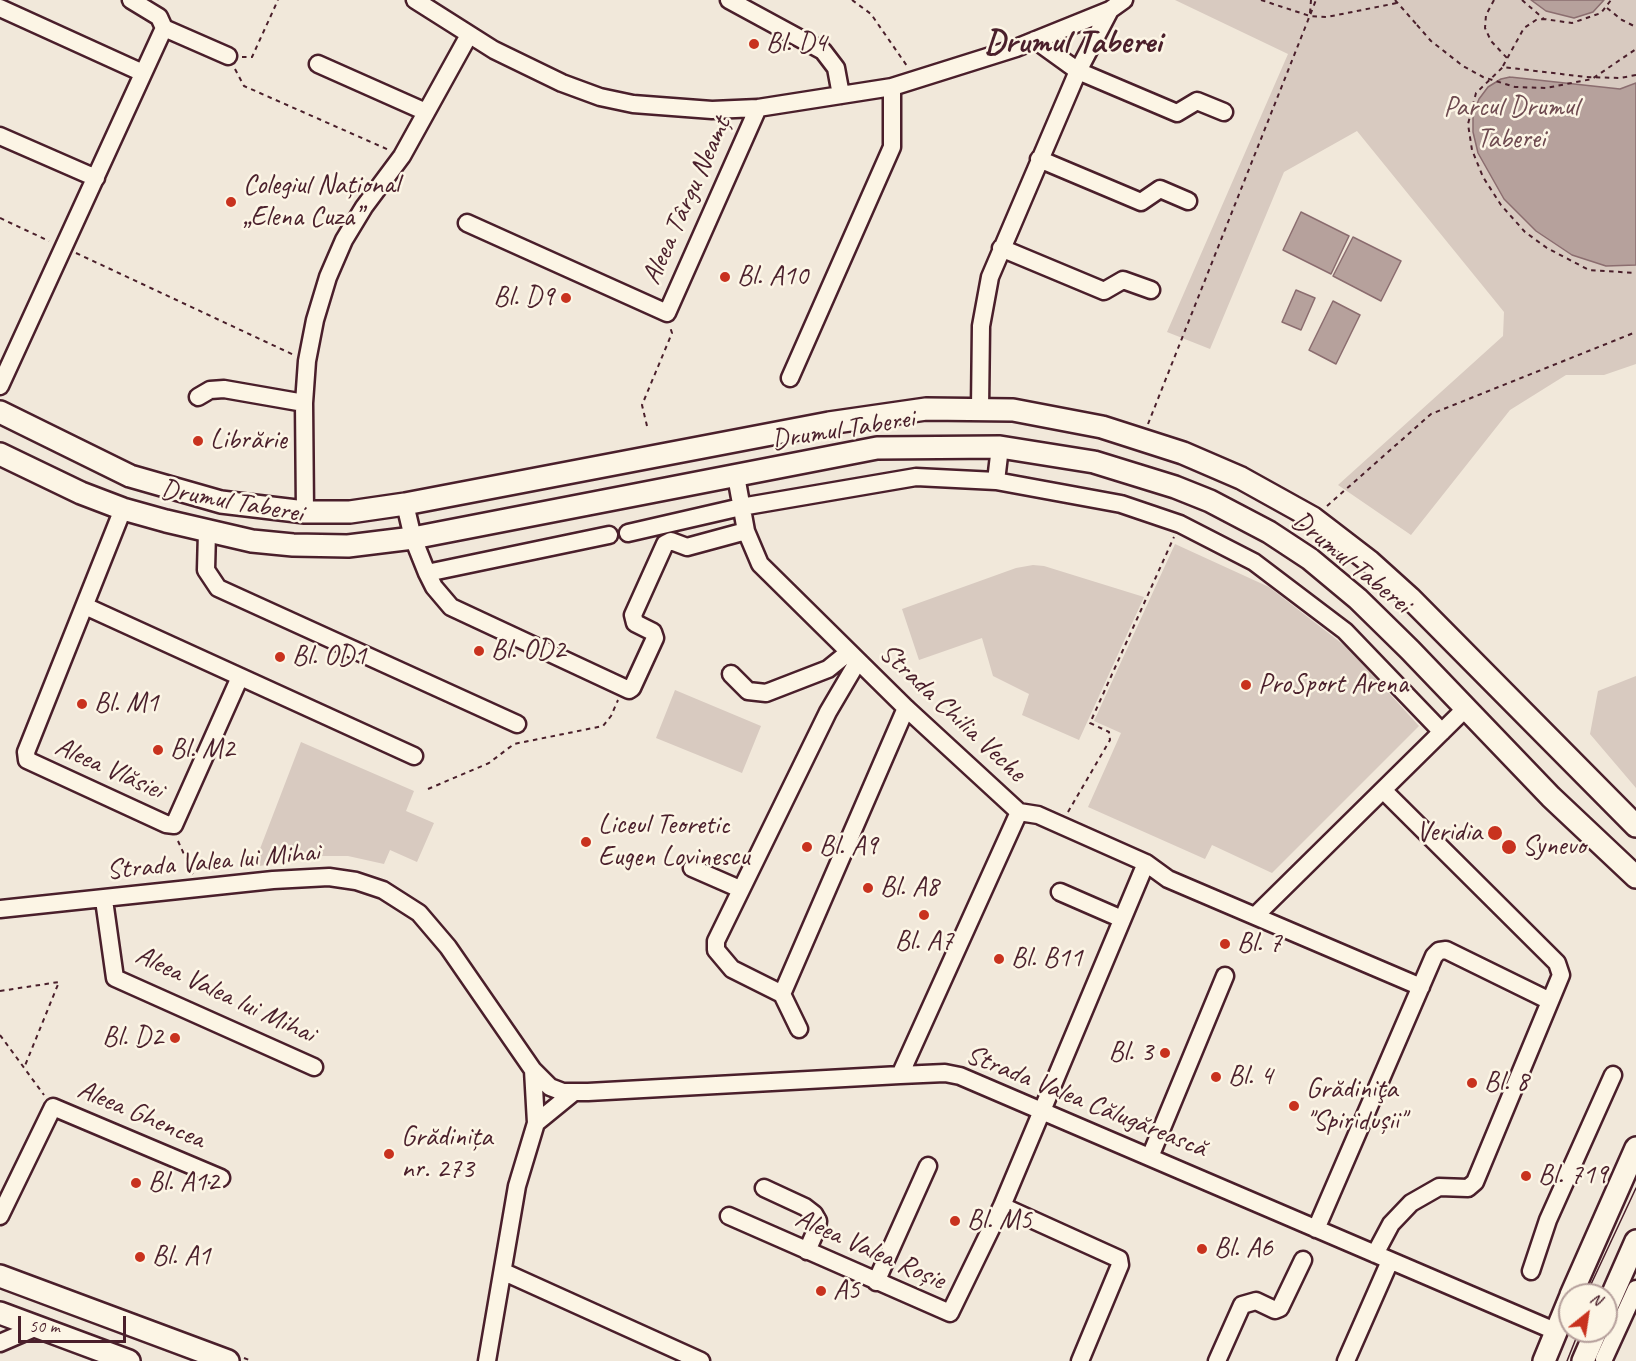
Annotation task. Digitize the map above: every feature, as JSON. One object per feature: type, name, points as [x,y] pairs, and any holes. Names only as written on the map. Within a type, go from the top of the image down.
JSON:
[{"type":"main road","name":"Drumul Taberei","points":[[0,412],[130,476],[221,502],[304,512],[350,512],[405,504],[829,423],[926,409],[980,408],[1052,416],[1143,439],[1241,478],[1313,518],[1370,561],[1410,598],[1636,826]]},
{"type":"main road","points":[[874,415],[868,428],[869,435],[877,448]]},
{"type":"main road","points":[[829,423],[836,441],[833,456]]},
{"type":"main road","name":"Drumul Taberei","points":[[0,454],[123,509],[207,532],[293,546],[348,546],[413,538],[877,448],[1000,447],[1094,462],[1135,473],[1210,501],[1269,532],[1311,560],[1366,607],[1551,797],[1636,877]]},
{"type":"main road","points":[[445,497],[438,517],[447,531]]},
{"type":"main road","points":[[1269,532],[1283,526],[1291,505]]},
{"type":"main road","points":[[1311,560],[1309,553],[1315,538],[1330,531]]},
{"type":"main road","points":[[1577,1283],[1636,1148]]},
{"type":"main road","points":[[1617,1283],[1636,1241]]},
{"type":"main road","points":[[0,1276],[228,1361]]},
{"type":"main road","points":[[0,1313],[129,1361]]},
{"type":"main road","points":[[1544,1361],[1558,1324]]},
{"type":"main road","points":[[1595,1358],[1596,1343]]},
{"type":"street","points":[[131,0],[159,17],[164,27],[228,56]]},
{"type":"street","points":[[414,0],[524,67],[600,97],[670,108],[712,110],[759,108],[892,87],[916,81],[1035,40],[1110,10],[1124,0]]},
{"type":"street","points":[[729,0],[823,51],[836,68],[841,95]]},
{"type":"street","points":[[0,8],[143,73]]},
{"type":"street","points":[[980,408],[981,326],[990,277],[1000,248],[1078,71],[1110,10]]},
{"type":"street","points":[[0,386],[164,27]]},
{"type":"street","points":[[304,512],[304,403],[307,361],[315,320],[328,277],[344,240],[364,207],[402,156],[469,35]]},
{"type":"street","points":[[1035,40],[1078,71],[1177,113],[1197,101],[1224,112]]},
{"type":"street","points":[[318,64],[426,112]]},
{"type":"street","name":"Drumul Taberei","points":[[790,378],[892,147],[892,87]]},
{"type":"street","name":"Aleea Târgu Neamț","points":[[467,223],[667,312],[759,108]]},
{"type":"street","points":[[0,136],[96,178]]},
{"type":"street","points":[[1039,159],[1141,202],[1160,189],[1188,201]]},
{"type":"street","points":[[1000,248],[1104,291],[1123,280],[1151,290]]},
{"type":"street","points":[[198,397],[210,390],[224,389],[304,403]]},
{"type":"street","points":[[996,481],[1000,447]]},
{"type":"street","name":"Strada Chilia Veche","points":[[736,476],[746,531],[760,564],[770,576],[906,708],[1019,812],[900,1075]]},
{"type":"street","points":[[628,533],[741,507],[878,481],[916,477],[996,481],[1121,504],[1180,524],[1254,562],[1345,631],[1442,732]]},
{"type":"street","points":[[405,504],[413,538],[442,599],[461,614],[624,689],[632,688],[655,638],[653,632],[634,623],[632,618],[665,544],[670,541],[687,547],[746,531]]},
{"type":"street","name":"Aleea Vlăsiei","points":[[123,509],[26,752],[27,760],[170,825],[177,822],[240,677]]},
{"type":"street","points":[[207,532],[206,570],[218,588],[517,723]]},
{"type":"street","points":[[428,573],[609,535]]},
{"type":"street","points":[[85,606],[414,756]]},
{"type":"street","points":[[731,674],[748,691],[766,693],[828,669],[853,656]]},
{"type":"street","points":[[799,1029],[782,994],[732,969],[716,950],[718,932],[828,712],[853,656]]},
{"type":"street","points":[[782,994],[906,708]]},
{"type":"street","points":[[1255,916],[1465,709]]},
{"type":"street","points":[[1346,1361],[1391,1224],[1410,1203],[1439,1187],[1468,1188],[1475,1182],[1561,975],[1557,963],[1383,790]]},
{"type":"street","points":[[1019,812],[1038,815],[1146,863],[1168,879],[1421,987]]},
{"type":"street","name":"Aleea Valea Roșie","points":[[729,1216],[950,1313],[1002,1206],[1146,863]]},
{"type":"street","points":[[692,868],[740,889]]},
{"type":"street","name":"Strada Valea lui Mihai","points":[[0,909],[302,878],[356,881],[383,890],[418,912],[434,929],[533,1070]]},
{"type":"street","points":[[1060,892],[1122,920]]},
{"type":"street","name":"Aleea Valea lui Mihai","points":[[105,900],[115,978],[314,1067]]},
{"type":"street","points":[[1316,1228],[1434,956],[1439,951],[1446,950],[1550,1001]]},
{"type":"street","points":[[1150,1156],[1226,976]]},
{"type":"street","points":[[487,1361],[517,1186],[536,1123],[533,1070]]},
{"type":"street","name":"Strada Valea Călugărească","points":[[533,1070],[550,1088],[574,1092],[945,1073],[960,1076],[1555,1331]]},
{"type":"street","points":[[1531,1271],[1548,1220],[1613,1075]]},
{"type":"street","points":[[536,1123],[574,1092]]},
{"type":"street","name":"Aleea Ghencea","points":[[0,1216],[52,1107],[221,1178]]},
{"type":"street","points":[[876,1282],[928,1166]]},
{"type":"street","points":[[764,1188],[805,1207],[814,1214],[818,1221],[817,1228],[807,1251]]},
{"type":"street","points":[[1002,1206],[1119,1258],[1120,1265],[1080,1361]]},
{"type":"street","points":[[1217,1361],[1242,1305],[1256,1301],[1275,1310],[1280,1308],[1303,1260]]},
{"type":"street","points":[[504,1272],[701,1361]]},
{"type":"street","points":[[1595,1358],[1636,1289]]},
{"type":"street","points":[[0,1343],[37,1327]]},
{"type":"path","points":[[228,56],[252,57],[278,0]]},
{"type":"path","points":[[852,0],[878,23],[916,81]]},
{"type":"path","points":[[1261,0],[1310,16],[1327,17],[1396,1],[1431,41],[1463,66],[1483,77],[1515,87],[1546,88],[1592,79],[1636,49]]},
{"type":"path","points":[[1310,16],[1311,0]]},
{"type":"path","points":[[1143,439],[1156,396],[1249,174],[1316,0]]},
{"type":"path","points":[[1494,0],[1486,15],[1485,28],[1491,41],[1507,58]]},
{"type":"path","points":[[1522,0],[1544,19]]},
{"type":"path","points":[[1611,0],[1607,8],[1582,22],[1564,23],[1544,19],[1536,20],[1524,28],[1503,67],[1476,93],[1468,124],[1472,150],[1491,191],[1525,232],[1563,258],[1598,272],[1636,273]]},
{"type":"path","points":[[1607,8],[1622,20],[1636,27]]},
{"type":"path","points":[[228,56],[244,86],[402,156]]},
{"type":"path","points":[[1503,67],[1586,77],[1620,78],[1636,75]]},
{"type":"path","points":[[0,218],[307,361]]},
{"type":"path","points":[[647,426],[642,405],[672,333],[667,312]]},
{"type":"path","points":[[1313,518],[1431,414],[1636,332]]},
{"type":"path","points":[[1060,825],[1110,740],[1109,732],[1089,723],[1180,524]]},
{"type":"path","points":[[428,789],[489,763],[513,744],[603,726],[611,716],[624,689]]},
{"type":"path","points":[[170,825],[200,889]]},
{"type":"path","points":[[0,991],[59,982],[24,1068]]},
{"type":"path","points":[[0,1035],[52,1107]]},
{"type":"green space","name":"Parcul Drumul Taberei","points":[[1175,0],[1636,0],[1636,364],[1604,375],[1566,375],[1510,410],[1411,535],[1338,485],[1503,336],[1504,312],[1357,131],[1284,172],[1210,349],[1167,332],[1288,54]]},
{"type":"green space","name":"ProSport Arena","points":[[1175,544],[1269,587],[1349,649],[1419,726],[1272,873],[1212,845],[1205,859],[1088,807],[1121,733],[1094,721]]},
{"type":"green space","points":[[1044,566],[1144,597],[1079,740],[1022,715],[1029,694],[993,676],[982,638],[919,660],[902,609],[1016,568]]},
{"type":"green space","points":[[1636,676],[1636,788],[1590,734],[1598,691]]},
{"type":"green space","points":[[675,690],[761,726],[742,773],[656,738]]},
{"type":"green space","points":[[301,742],[414,791],[406,811],[434,823],[417,862],[390,850],[384,864],[348,856],[322,856],[253,867]]},
{"type":"shaded area","points":[[1531,0],[1604,0],[1593,12],[1574,18],[1546,11]]},
{"type":"shaded area","points":[[1510,77],[1620,89],[1636,83],[1636,265],[1606,266],[1572,255],[1536,231],[1504,199],[1478,153],[1473,132],[1473,114],[1479,99],[1488,87],[1501,79]]},
{"type":"shaded area","points":[[1301,212],[1349,236],[1331,274],[1283,250]]},
{"type":"shaded area","points":[[1353,237],[1401,261],[1381,301],[1333,276]]},
{"type":"shaded area","points":[[1296,290],[1315,298],[1301,330],[1282,322]]},
{"type":"shaded area","points":[[1333,301],[1360,315],[1336,364],[1309,350]]},
{"type":"tram line","points":[[1592,1283],[1636,1188]]},
{"type":"tram line","points":[[1567,1361],[1574,1343]]},
{"type":"place","name":"Bl. D4","points":[[754,44]]},
{"type":"place","name":"Colegiul Național „Elena Cuza”","points":[[231,202]]},
{"type":"place","name":"Bl. A10","points":[[725,277]]},
{"type":"place","name":"Bl. D9","points":[[566,298]]},
{"type":"place","name":"Librărie","points":[[198,441]]},
{"type":"place","name":"Bl. OD2","points":[[479,651]]},
{"type":"place","name":"Bl. OD1","points":[[280,657]]},
{"type":"place","name":"ProSport Arena","points":[[1246,685]]},
{"type":"place","name":"Bl. M1","points":[[82,704]]},
{"type":"place","name":"Bl. M2","points":[[158,750]]},
{"type":"place","name":"Veridia","points":[[1495,833]]},
{"type":"place","name":"Liceul Teoretic Eugen Lovinescu","points":[[586,842]]},
{"type":"place","name":"Bl. A9","points":[[807,847]]},
{"type":"place","name":"Synevo","points":[[1509,847]]},
{"type":"place","name":"Bl. A8","points":[[868,888]]},
{"type":"place","name":"Bl. A7","points":[[924,915]]},
{"type":"place","name":"Bl. 7","points":[[1225,944]]},
{"type":"place","name":"Bl. B11","points":[[999,959]]},
{"type":"place","name":"Bl. D2","points":[[175,1038]]},
{"type":"place","name":"Bl. 3","points":[[1165,1053]]},
{"type":"place","name":"Bl. 4","points":[[1216,1077]]},
{"type":"place","name":"Bl. 8","points":[[1472,1083]]},
{"type":"place","name":"Grădiniţa \"Spiridușii\"","points":[[1294,1106]]},
{"type":"place","name":"Grădinița nr. 273","points":[[389,1154]]},
{"type":"place","name":"Bl. 719","points":[[1526,1176]]},
{"type":"place","name":"Bl. A12","points":[[136,1183]]},
{"type":"place","name":"Bl. M5","points":[[955,1221]]},
{"type":"place","name":"Bl. A6","points":[[1202,1249]]},
{"type":"place","name":"Bl. A1","points":[[140,1257]]},
{"type":"place","name":"A5","points":[[821,1291]]},
{"type":"district","name":"Drumul Taberei","points":[[1073,43]]}]
